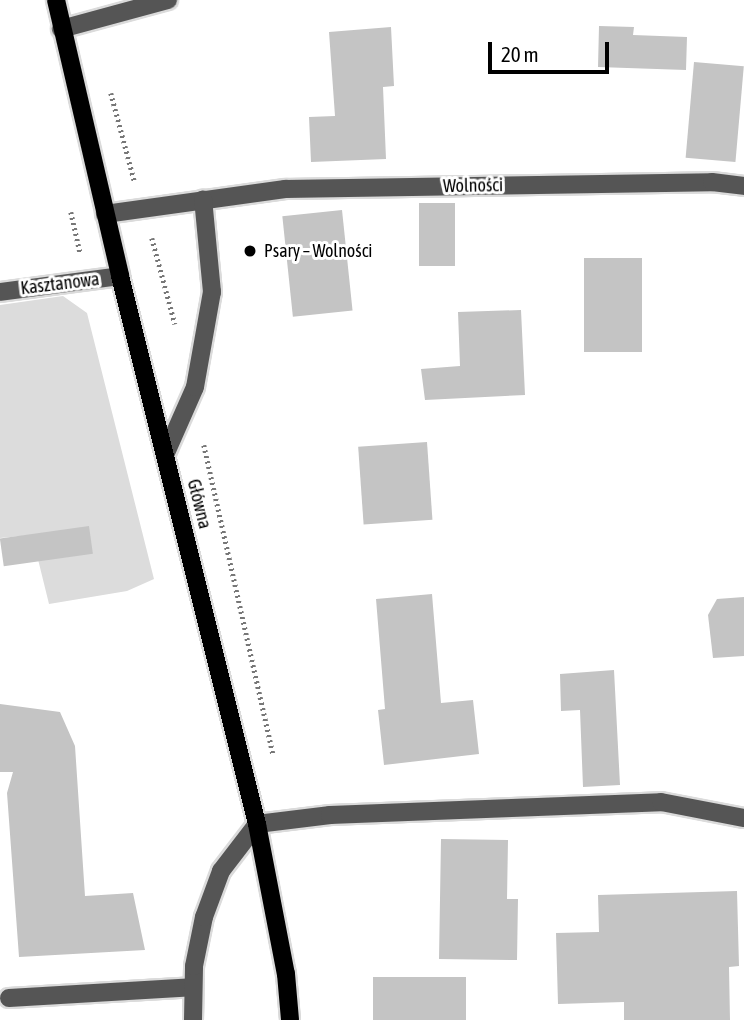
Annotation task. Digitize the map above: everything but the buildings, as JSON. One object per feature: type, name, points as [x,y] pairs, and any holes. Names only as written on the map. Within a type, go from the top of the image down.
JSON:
[{"type":"main road","name":"Główna","points":[[56,0],[120,276],[257,824],[286,974],[290,1020]]},
{"type":"street","points":[[61,29],[168,0]]},
{"type":"street","name":"Wolności","points":[[105,214],[285,190],[712,182],[744,186]]},
{"type":"street","points":[[165,455],[193,393],[212,292],[203,200]]},
{"type":"street","name":"Kasztanowa","points":[[0,292],[120,276]]},
{"type":"street","points":[[193,1020],[192,988],[204,918],[221,871],[257,824],[331,815],[661,802],[744,818]]},
{"type":"street","points":[[9,998],[192,988]]},
{"type":"path","points":[[110,85],[176,327]]},
{"type":"path","points":[[193,393],[276,766]]},
{"type":"shaded area","points":[[63,296],[87,313],[154,579],[127,591],[49,604],[32,535],[0,538],[0,305]]},
{"type":"place","name":"Psary – Wolności","points":[[250,251]]}]
